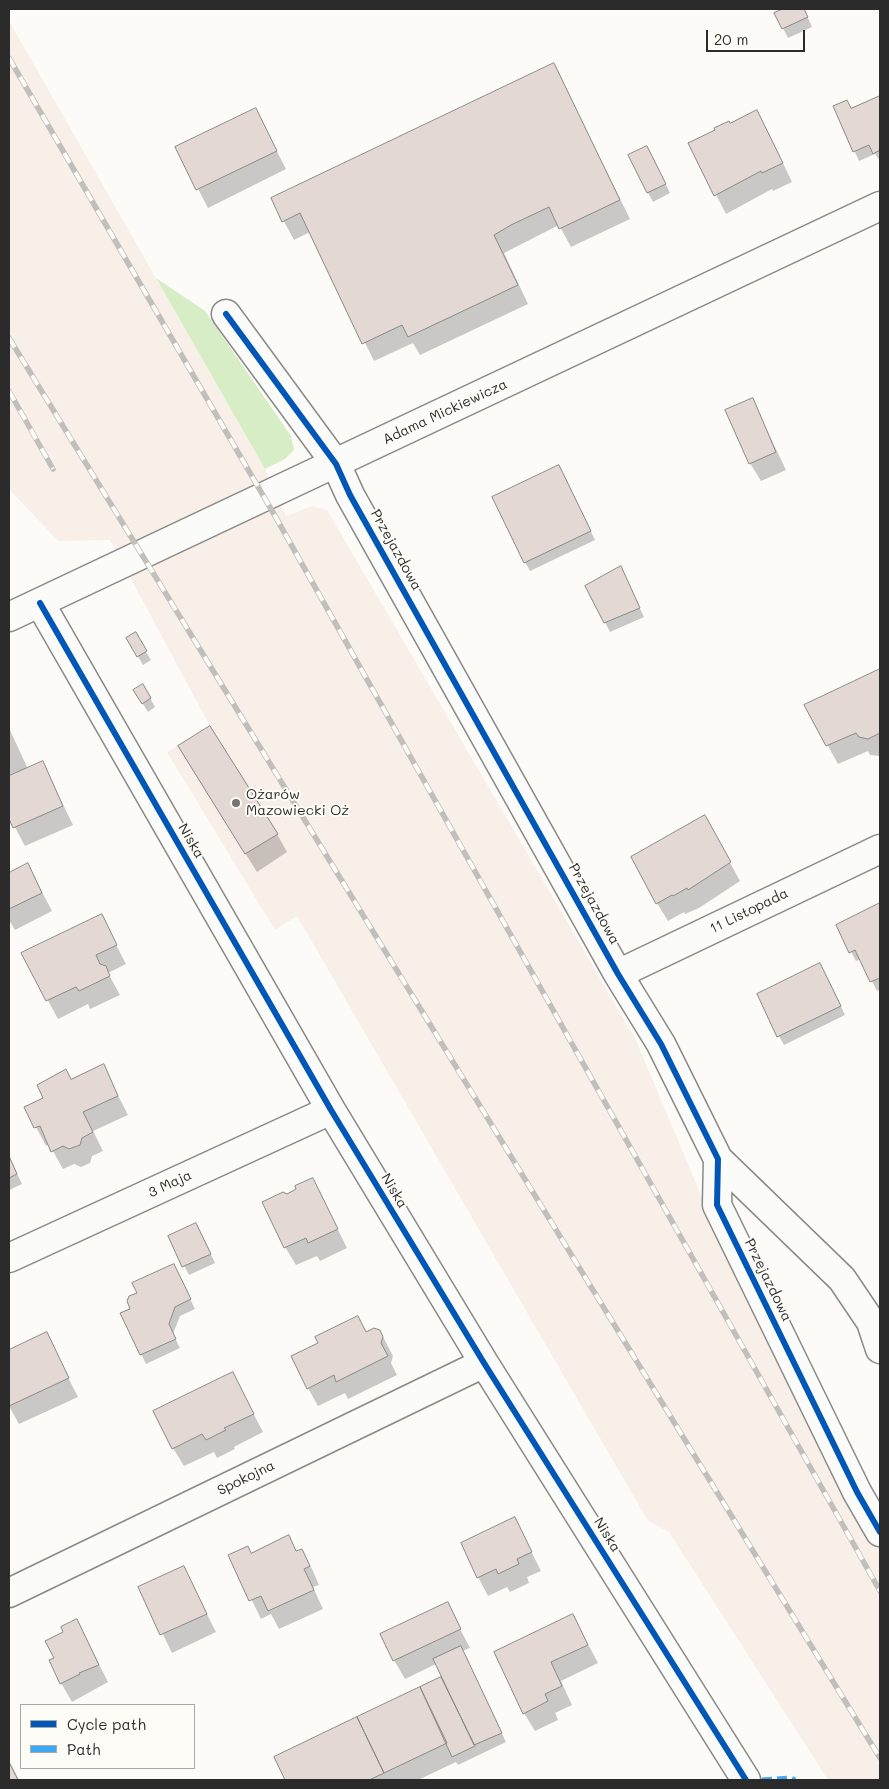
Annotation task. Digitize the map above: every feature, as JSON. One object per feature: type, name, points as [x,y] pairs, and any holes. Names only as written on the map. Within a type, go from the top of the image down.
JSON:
[{"type":"street","name":"Adama Mickiewicza","points":[[9,617],[880,206]]},
{"type":"street","name":"Przejazdowa","points":[[226,314],[336,464],[350,495],[618,974],[661,1044],[718,1159],[717,1206],[857,1492],[880,1532]]},
{"type":"street","name":"Niska","points":[[40,603],[331,1110],[484,1363],[746,1780]]},
{"type":"street","name":"11 Listopada","points":[[618,974],[880,848]]},
{"type":"street","name":"3 Maja","points":[[9,1258],[331,1110]]},
{"type":"street","points":[[718,1159],[842,1279],[876,1320],[880,1350]]},
{"type":"street","name":"Spokojna","points":[[9,1593],[484,1363]]},
{"type":"shaded area","points":[[9,21],[265,469],[286,516],[312,506],[327,510],[635,1038],[725,1252],[880,1550],[880,1780],[828,1780],[669,1532],[648,1521],[297,916],[275,930],[167,752],[210,726],[110,540],[58,541],[9,489]]},
{"type":"green space","points":[[156,278],[205,311],[291,436],[294,450],[285,459],[265,469]]},
{"type":"building","points":[[783,9],[804,9],[808,17],[782,29],[774,13]]},
{"type":"building","points":[[554,63],[620,200],[559,229],[549,207],[511,225],[494,235],[518,285],[408,337],[402,325],[362,344],[300,213],[282,222],[271,198]]},
{"type":"building","points":[[880,96],[880,150],[873,154],[869,145],[853,152],[833,106],[847,100],[851,108]]},
{"type":"building","points":[[256,108],[277,151],[196,190],[175,147]]},
{"type":"building","points":[[757,110],[783,163],[762,173],[761,171],[714,196],[688,143],[715,130],[714,128],[729,121],[730,123]]},
{"type":"building","points":[[647,146],[666,184],[647,193],[628,155]]},
{"type":"building","points":[[753,398],[776,452],[749,464],[725,410]]},
{"type":"building","points":[[559,465],[591,531],[524,563],[492,497]]},
{"type":"building","points":[[621,566],[640,608],[604,623],[585,586]]},
{"type":"building","points":[[136,632],[147,651],[137,657],[126,638]]},
{"type":"building","points":[[880,669],[880,733],[868,739],[859,737],[856,733],[826,746],[804,705]]},
{"type":"building","points":[[143,684],[151,698],[142,704],[133,690]]},
{"type":"building","name":"Ożarów Mazowiecki Oż","points":[[210,726],[278,834],[245,854],[178,746]]},
{"type":"building","points":[[43,761],[63,806],[13,828],[9,819],[9,776]]},
{"type":"building","points":[[705,815],[731,862],[688,890],[687,888],[656,904],[631,857]]},
{"type":"building","points":[[28,863],[42,893],[9,909],[9,873]]},
{"type":"building","points":[[880,903],[880,978],[870,982],[855,950],[849,953],[836,925]]},
{"type":"building","points":[[102,914],[117,945],[96,955],[100,964],[106,966],[110,976],[79,991],[76,987],[46,1001],[21,953]]},
{"type":"building","points":[[820,963],[841,1006],[777,1037],[757,994]]},
{"type":"building","points":[[104,1064],[118,1096],[83,1112],[93,1132],[82,1138],[80,1145],[69,1149],[63,1146],[51,1152],[40,1126],[34,1128],[24,1107],[43,1098],[37,1085],[66,1069],[71,1079]]},
{"type":"building","points":[[9,1156],[17,1174],[9,1178]]},
{"type":"building","points":[[313,1178],[338,1229],[308,1243],[306,1238],[284,1248],[262,1202],[283,1192],[287,1194],[296,1189],[295,1186]]},
{"type":"building","points":[[196,1223],[211,1254],[182,1267],[168,1236]]},
{"type":"building","points":[[174,1264],[191,1299],[175,1307],[169,1324],[176,1339],[140,1355],[120,1313],[130,1309],[127,1301],[129,1296],[137,1293],[132,1283]]},
{"type":"building","points":[[358,1316],[366,1332],[374,1328],[380,1330],[383,1337],[381,1343],[388,1356],[336,1382],[334,1375],[307,1389],[291,1356],[318,1343],[315,1337]]},
{"type":"building","points":[[47,1332],[69,1378],[9,1406],[9,1350]]},
{"type":"building","points":[[233,1372],[254,1414],[224,1428],[226,1430],[206,1440],[202,1434],[172,1449],[153,1411]]},
{"type":"building","points":[[515,1517],[532,1552],[517,1559],[519,1564],[498,1574],[496,1569],[477,1578],[461,1543]]},
{"type":"building","points":[[289,1535],[296,1551],[302,1549],[310,1566],[304,1569],[314,1590],[268,1611],[261,1596],[249,1601],[228,1555],[248,1546],[251,1553]]},
{"type":"building","points":[[184,1566],[207,1614],[160,1635],[138,1587]]},
{"type":"building","points":[[448,1602],[461,1629],[393,1661],[380,1634]]},
{"type":"building","points":[[573,1614],[588,1645],[551,1662],[562,1686],[545,1694],[548,1701],[523,1714],[494,1652]]},
{"type":"building","points":[[77,1619],[99,1665],[79,1673],[60,1684],[49,1660],[54,1658],[45,1641],[63,1632],[61,1627]]},
{"type":"building","points":[[461,1646],[502,1733],[474,1745],[433,1659]]},
{"type":"building","points":[[441,1677],[475,1746],[452,1757],[420,1687]]},
{"type":"building","points":[[420,1687],[447,1743],[384,1773],[357,1717]]},
{"type":"building","points":[[357,1717],[384,1773],[369,1780],[285,1780],[274,1757]]},
{"type":"building","points":[[9,1762],[18,1780],[9,1780]]},
{"type":"railway","points":[[9,58],[275,516],[880,1591]]},
{"type":"railway","points":[[9,338],[880,1758]]},
{"type":"railway","points":[[9,391],[53,469]]},
{"type":"marked path","points":[[762,1780],[791,1778],[795,1780]]},
{"type":"cycle path","points":[[226,314],[336,464],[350,495],[618,974],[661,1044],[718,1159],[717,1205],[857,1492],[880,1532]]},
{"type":"cycle path","points":[[40,603],[331,1110],[484,1363],[746,1780]]},
{"type":"place","name":"Ożarów Mazowiecki Oż","points":[[236,803]]}]
